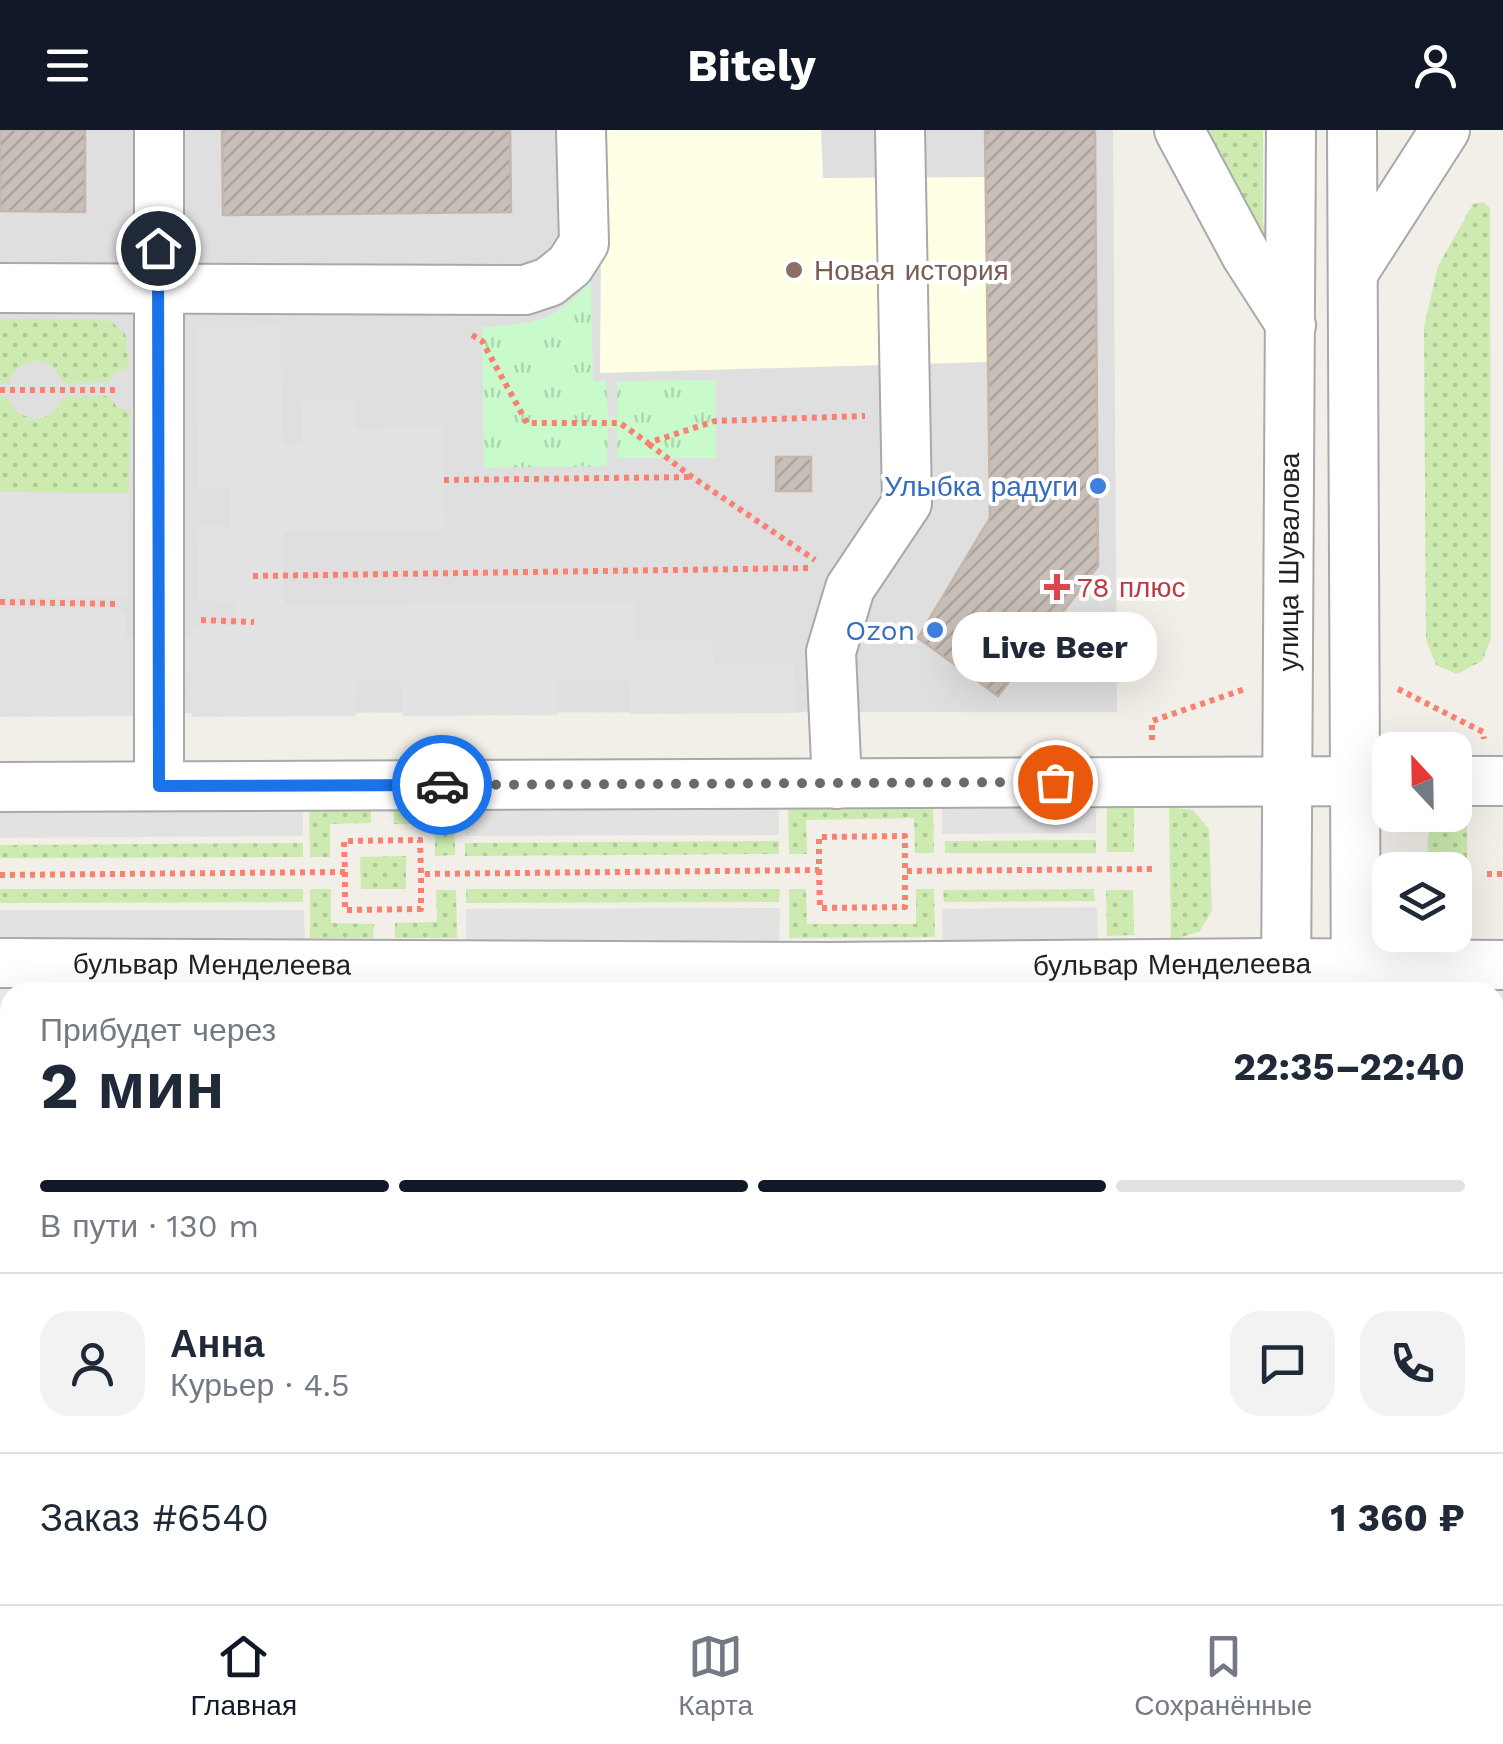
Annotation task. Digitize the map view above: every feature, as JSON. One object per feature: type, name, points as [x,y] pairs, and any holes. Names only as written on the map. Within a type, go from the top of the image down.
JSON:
[{"type":"street","points":[[159,130],[159,786]]},
{"type":"street","points":[[0,288],[525,290],[549,282],[570,264],[584,244],[581,130]]},
{"type":"street","points":[[837,784],[831,652],[850,588],[907,502],[900,130]]},
{"type":"street","points":[[1179,130],[1246,255],[1291,325]]},
{"type":"street","name":"улица Шувалова","points":[[1286,978],[1291,130]]},
{"type":"street","points":[[1352,130],[1353,273],[1372,781],[1356,978]]},
{"type":"street","points":[[1353,273],[1445,130]]},
{"type":"street","points":[[0,788],[1372,781]]},
{"type":"street","points":[[1472,781],[1503,781]]},
{"type":"street","name":"бульвар Менделеева","points":[[0,963],[830,980],[1356,978],[1503,965]]},
{"type":"path","points":[[253,576],[826,567],[620,424],[527,423],[482,341],[440,314],[438,292]]},
{"type":"path","points":[[0,390],[108,390]]},
{"type":"path","points":[[648,443],[715,422],[903,414]]},
{"type":"path","points":[[444,480],[692,477]]},
{"type":"path","points":[[0,602],[134,604]]},
{"type":"path","points":[[1152,721],[1260,684]]},
{"type":"path","points":[[1392,686],[1484,732]]},
{"type":"path","points":[[905,836],[905,871],[905,907],[820,908],[820,837],[905,836]]},
{"type":"path","points":[[420,840],[421,874],[421,909],[346,910],[344,841],[420,840]]},
{"type":"path","points":[[905,871],[1153,869]]},
{"type":"path","points":[[421,874],[819,870]]},
{"type":"path","points":[[0,875],[345,872]]},
{"type":"path","points":[[1486,874],[1503,874]]},
{"type":"shaded area","points":[[0,130],[1113,130],[1117,712],[0,713]]},
{"type":"shaded area","name":"Новая история","points":[[602,130],[821,130],[823,178],[985,177],[988,362],[600,373]]},
{"type":"shaded area","points":[[280,326],[283,445],[302,444],[301,400],[355,400],[356,428],[443,426],[445,530],[284,531],[284,604],[635,602],[635,642],[712,640],[714,665],[794,665],[797,713],[630,714],[629,681],[557,681],[557,715],[403,716],[401,681],[357,681],[356,716],[192,717],[190,675],[134,675],[134,716],[0,717],[0,608],[125,610],[126,637],[191,637],[192,626],[235,625],[235,602],[198,600],[197,526],[230,527],[230,488],[198,487],[196,329]]},
{"type":"shaded area","points":[[0,492],[129,494],[127,598],[0,597]]},
{"type":"shaded area","points":[[1096,799],[1096,833],[942,834],[942,800]]},
{"type":"shaded area","points":[[779,800],[779,835],[465,836],[465,802]]},
{"type":"shaded area","points":[[303,802],[303,836],[0,838],[0,803]]},
{"type":"shaded area","points":[[1097,907],[1098,944],[943,945],[942,909]]},
{"type":"shaded area","points":[[780,908],[779,945],[466,946],[466,909]]},
{"type":"shaded area","points":[[0,910],[304,910],[305,946],[0,947]]},
{"type":"green space","points":[[1198,130],[1263,130],[1263,225],[1269,226],[1260,238]]},
{"type":"green space","points":[[1483,202],[1490,208],[1491,639],[1482,661],[1457,674],[1436,665],[1426,640],[1424,327],[1438,266],[1473,204]]},
{"type":"green space","points":[[591,282],[593,381],[606,381],[608,417],[617,417],[617,381],[716,380],[716,458],[617,458],[617,429],[608,428],[607,466],[484,468],[482,327],[542,318],[565,305]]},
{"type":"green space","points":[[0,319],[112,322],[126,335],[129,368],[116,372],[108,382],[63,383],[51,366],[36,361],[20,367],[8,383],[0,383]]},
{"type":"green space","points":[[109,396],[117,407],[130,411],[129,493],[0,492],[0,397],[8,397],[20,413],[36,418],[51,413],[63,397]]},
{"type":"green space","points":[[933,806],[934,853],[915,853],[914,818],[806,820],[807,854],[789,854],[788,807]]},
{"type":"green space","points":[[1107,806],[1134,806],[1134,852],[1107,852]]},
{"type":"green space","points":[[1169,807],[1193,810],[1209,829],[1212,911],[1199,932],[1171,940]]},
{"type":"green space","points":[[371,808],[371,823],[330,824],[330,857],[310,857],[309,810]]},
{"type":"green space","points":[[454,808],[455,855],[435,856],[435,824],[394,824],[394,809]]},
{"type":"green space","points":[[1467,832],[1467,852],[1428,852],[1428,835]]},
{"type":"green space","points":[[1096,840],[1096,853],[945,853],[945,841]]},
{"type":"green space","points":[[779,841],[779,854],[465,856],[465,843]]},
{"type":"green space","points":[[303,843],[303,857],[0,858],[0,845]]},
{"type":"green space","points":[[406,856],[406,889],[361,889],[360,857]]},
{"type":"green space","points":[[0,889],[303,889],[303,902],[0,903]]},
{"type":"green space","points":[[310,889],[331,889],[331,923],[374,924],[373,938],[310,938]]},
{"type":"green space","points":[[466,889],[780,889],[779,902],[466,903]]},
{"type":"green space","points":[[789,889],[806,889],[807,924],[916,924],[916,889],[934,889],[935,937],[789,938]]},
{"type":"green space","points":[[1094,889],[1095,901],[944,902],[943,890]]},
{"type":"green space","points":[[436,890],[456,890],[457,938],[395,938],[395,923],[437,922]]},
{"type":"green space","points":[[1106,890],[1133,890],[1134,935],[1107,936]]},
{"type":"building","points":[[0,130],[85,130],[85,212],[0,211]]},
{"type":"building","points":[[222,130],[510,130],[511,212],[223,215]]},
{"type":"building","points":[[985,130],[1095,130],[1098,566],[998,696],[918,638],[990,518]]},
{"type":"building","points":[[776,457],[811,457],[811,491],[776,491]]},
{"type":"way so far","points":[[442,785],[1055,782]]},
{"type":"place","name":"Новая история","points":[[794,270]]},
{"type":"place","name":"Улыбка радуги","points":[[1098,486]]},
{"type":"place","name":"78 плюс","points":[[1057,587]]},
{"type":"place","name":"Ozon","points":[[935,630]]},
{"type":"place","name":"Live Beer","points":[[1055,782]]},
{"type":"route","points":[[158,248],[159,786],[442,785]]}]
